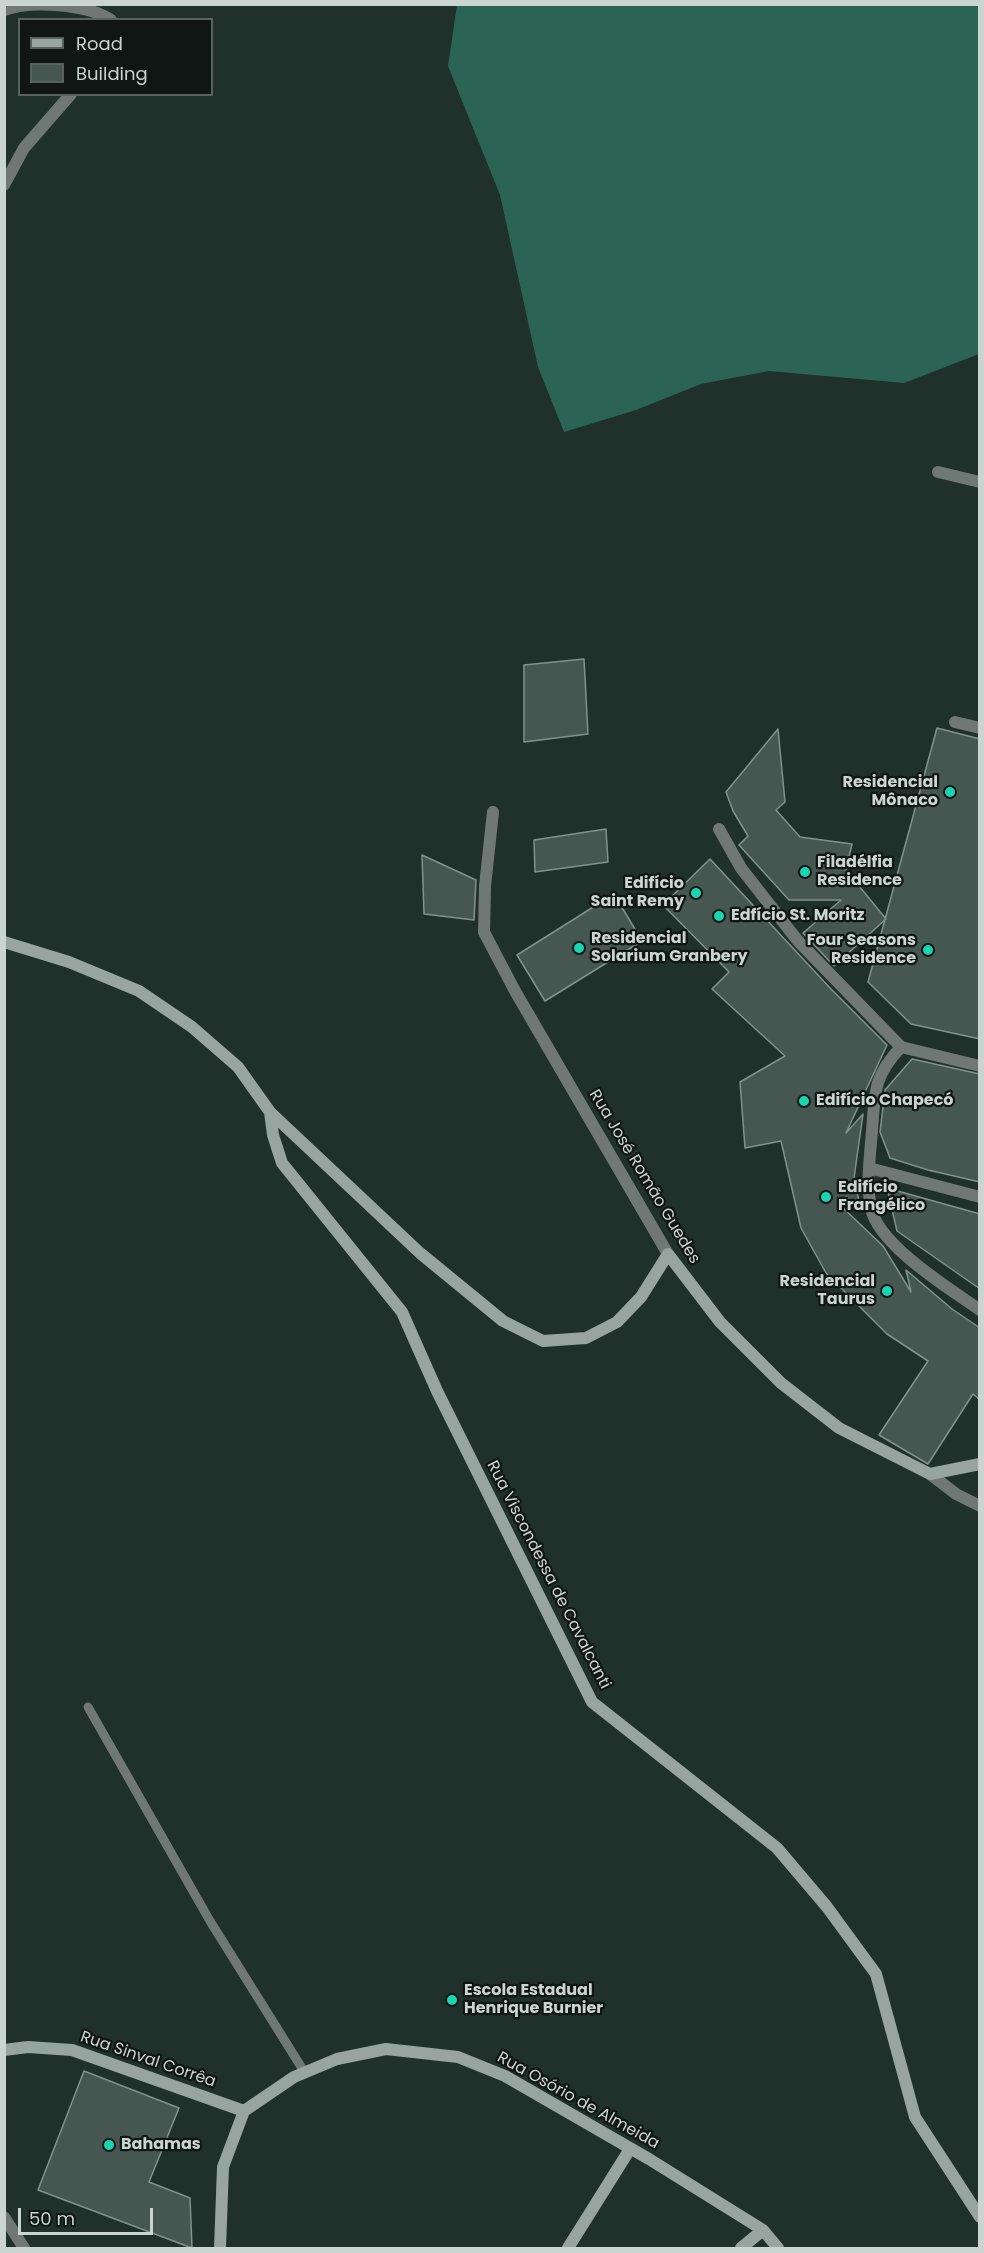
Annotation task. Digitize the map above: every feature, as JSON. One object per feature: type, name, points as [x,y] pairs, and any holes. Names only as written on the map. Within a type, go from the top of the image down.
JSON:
[{"type":"street","points":[[4,10],[13,7],[63,6],[100,12],[108,18]]},
{"type":"street","points":[[4,185],[24,148],[69,96]]},
{"type":"street","points":[[938,472],[980,482]]},
{"type":"street","points":[[955,722],[980,728]]},
{"type":"street","name":"Rua José Romão Guedes","points":[[493,812],[485,886],[484,932],[527,1011],[668,1254],[720,1322],[781,1383],[839,1428],[930,1474],[956,1494],[980,1506]]},
{"type":"street","points":[[719,829],[741,868],[798,941],[901,1047],[980,1066]]},
{"type":"street","points":[[4,942],[69,962],[139,991],[192,1027],[238,1067],[270,1112],[467,1293],[503,1321],[543,1341],[586,1338],[617,1322],[641,1297],[668,1254]]},
{"type":"street","points":[[901,1047],[887,1062],[876,1084],[869,1168],[871,1210],[893,1245],[980,1310]]},
{"type":"street","name":"Rua Viscondessa de Cavalcanti","points":[[270,1112],[273,1135],[282,1163],[402,1312],[437,1391],[592,1702],[777,1848],[827,1907],[876,1974],[915,2117],[980,2217]]},
{"type":"street","points":[[869,1168],[980,1197]]},
{"type":"street","points":[[930,1474],[980,1464]]},
{"type":"street","name":"Rua Sinval Corrêa","points":[[4,2050],[28,2047],[72,2050],[244,2110]]},
{"type":"street","name":"Rua Osório de Almeida","points":[[244,2110],[305,2073],[337,2059],[386,2049],[458,2057],[505,2076],[630,2149],[764,2230],[778,2248]]},
{"type":"street","points":[[220,2248],[223,2167],[244,2110]]},
{"type":"street","points":[[568,2248],[630,2149]]},
{"type":"street","points":[[4,2217],[24,2248]]},
{"type":"street","points":[[741,2248],[764,2230]]},
{"type":"lane","points":[[88,1707],[204,1911],[305,2073]]},
{"type":"green space","points":[[457,5],[979,5],[979,354],[904,383],[769,371],[701,384],[636,410],[564,432],[538,367],[500,195],[448,66]]},
{"type":"building","points":[[584,659],[588,734],[524,742],[524,665]]},
{"type":"building","name":"Four Seasons Residence","points":[[937,728],[980,739],[980,1039],[911,1024],[868,982]]},
{"type":"building","points":[[778,729],[785,802],[776,810],[800,837],[852,844],[846,870],[886,919],[834,966],[803,933],[841,900],[789,900],[739,845],[748,836],[733,811],[726,792]]},
{"type":"building","points":[[606,829],[608,862],[535,872],[534,840]]},
{"type":"building","points":[[422,855],[476,880],[474,920],[424,914]]},
{"type":"building","points":[[710,859],[831,989],[887,1045],[846,1133],[863,1114],[854,1178],[860,1206],[846,1197],[840,1205],[883,1246],[911,1292],[906,1270],[952,1309],[980,1328],[980,1400],[973,1394],[928,1464],[879,1435],[928,1361],[887,1334],[826,1273],[801,1228],[781,1141],[745,1148],[740,1082],[785,1056],[712,989],[729,972],[663,905]]},
{"type":"building","name":"Residencial Solarium Granbery","points":[[614,894],[642,941],[545,1001],[517,955]]},
{"type":"building","points":[[912,1059],[980,1074],[980,1182],[928,1170],[890,1158],[880,1132],[885,1090]]},
{"type":"building","points":[[887,1188],[980,1214],[980,1289],[897,1231]]},
{"type":"building","name":"Bahamas","points":[[84,2071],[179,2108],[149,2182],[190,2198],[192,2248],[38,2190]]},
{"type":"place","name":"Residencial Mônaco","points":[[950,792]]},
{"type":"place","name":"Filadélfia Residence","points":[[805,872]]},
{"type":"place","name":"Edifício Saint Remy","points":[[696,893]]},
{"type":"place","name":"Edfício St. Moritz","points":[[719,916]]},
{"type":"place","name":"Residencial Solarium Granbery","points":[[579,948]]},
{"type":"place","name":"Four Seasons Residence","points":[[928,950]]},
{"type":"place","name":"Edifício Chapecó","points":[[804,1101]]},
{"type":"place","name":"Edifício Frangélico","points":[[826,1197]]},
{"type":"place","name":"Residencial Taurus","points":[[887,1291]]},
{"type":"place","name":"Escola Estadual Henrique Burnier","points":[[452,2000]]},
{"type":"place","name":"Bahamas","points":[[109,2145]]}]
